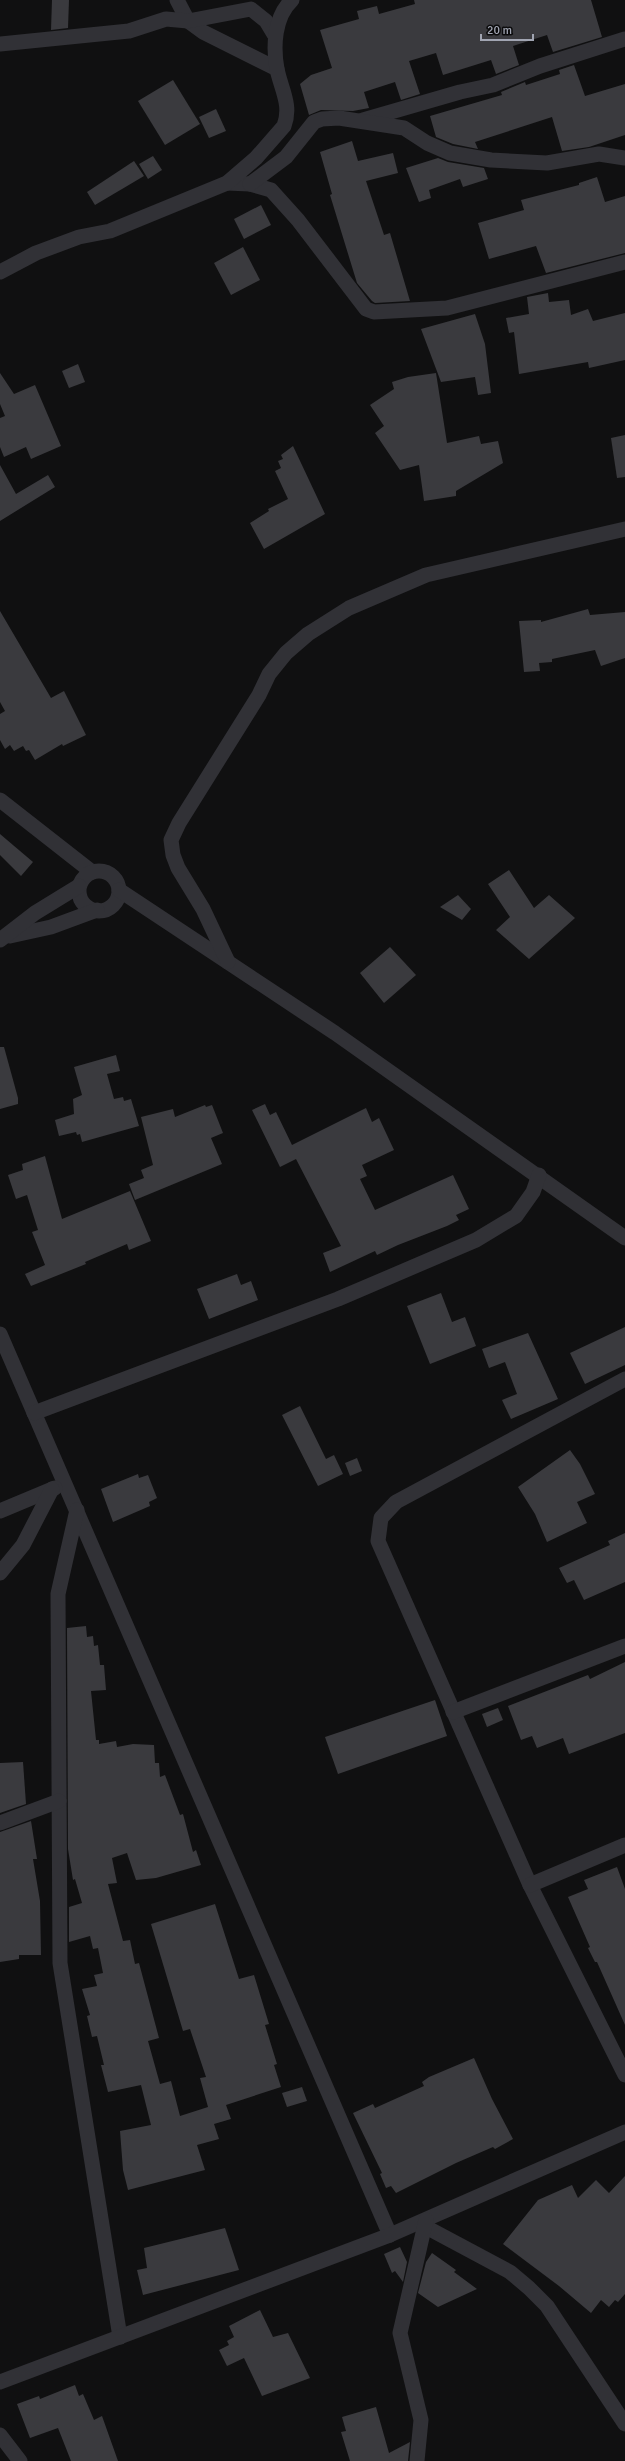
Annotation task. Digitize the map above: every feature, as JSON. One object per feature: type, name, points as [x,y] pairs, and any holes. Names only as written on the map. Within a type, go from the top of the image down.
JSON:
[{"type":"street","points":[[177,0],[188,21],[203,32],[277,69]]},
{"type":"street","points":[[0,272],[36,253],[79,238],[110,231],[227,183],[256,158],[284,126],[288,116],[287,102],[277,69],[275,36],[279,22],[292,0]]},
{"type":"street","points":[[0,44],[129,31],[166,19],[188,21],[251,9],[266,21],[275,36]]},
{"type":"street","points":[[362,121],[460,92],[493,85],[540,66],[625,38]]},
{"type":"street","points":[[250,184],[286,157],[314,122],[322,119],[339,118],[404,128],[427,143],[450,153],[490,160],[547,164],[599,154],[625,158]]},
{"type":"street","points":[[227,183],[250,184],[270,190],[298,220],[366,309],[374,312],[447,308],[625,262]]},
{"type":"street","points":[[228,962],[202,909],[178,868],[173,855],[171,840],[179,823],[258,695],[269,674],[286,652],[308,634],[349,608],[426,575],[625,529]]},
{"type":"street","points":[[0,800],[92,872]]},
{"type":"street","points":[[98,870],[110,874],[118,884],[118,896],[110,907],[97,910],[51,927],[3,938],[35,913],[80,886],[86,875],[92,872],[98,870]]},
{"type":"street","points":[[80,886],[81,899],[85,905],[97,910]]},
{"type":"street","points":[[119,890],[335,1032],[539,1175],[625,1238]]},
{"type":"street","points":[[34,1413],[338,1299],[476,1240],[516,1216],[533,1192],[539,1175]]},
{"type":"street","points":[[0,1334],[34,1413],[58,1486],[77,1510],[390,2235]]},
{"type":"street","points":[[625,1379],[396,1502],[381,1518],[378,1541],[530,1885],[625,2074]]},
{"type":"street","points":[[0,1511],[58,1486]]},
{"type":"street","points":[[0,1573],[24,1545],[58,1486]]},
{"type":"street","points":[[77,1510],[58,1594],[60,1963],[120,2337]]},
{"type":"street","points":[[453,1712],[625,1646]]},
{"type":"street","points":[[0,1823],[59,1801]]},
{"type":"street","points":[[530,1885],[625,1845]]},
{"type":"street","points":[[0,2382],[425,2223],[625,2132]]},
{"type":"street","points":[[425,2223],[510,2272],[547,2306],[625,2424]]},
{"type":"street","points":[[417,2461],[422,2420],[400,2333],[425,2223]]},
{"type":"street","points":[[0,2435],[20,2461]]},
{"type":"building","points":[[52,0],[69,0],[68,28],[51,30]]},
{"type":"building","points":[[414,0],[591,0],[602,37],[553,52],[547,35],[513,46],[519,65],[496,74],[491,60],[443,75],[436,53],[409,61],[420,94],[401,100],[395,82],[364,92],[369,108],[353,111],[321,110],[309,115],[300,84],[311,75],[332,68],[320,30],[359,19],[357,11],[377,6],[379,14],[415,4]]},
{"type":"building","points":[[574,65],[585,96],[625,84],[625,135],[589,147],[562,151],[552,117],[475,142],[478,149],[453,144],[436,137],[430,116],[502,95],[501,92],[525,82],[526,85],[560,74],[559,70]]},
{"type":"building","points":[[173,80],[200,124],[165,145],[138,101]]},
{"type":"building","points":[[216,109],[226,131],[209,138],[199,117]]},
{"type":"building","points":[[352,141],[358,161],[393,153],[398,173],[366,181],[384,235],[390,233],[410,301],[375,303],[357,283],[330,195],[332,194],[320,152]]},
{"type":"building","points":[[153,156],[162,170],[148,179],[139,164]]},
{"type":"building","points":[[438,158],[448,162],[484,168],[488,179],[463,187],[460,179],[429,190],[431,198],[419,202],[406,168]]},
{"type":"building","points":[[134,161],[144,176],[95,205],[87,192]]},
{"type":"building","points":[[597,177],[605,202],[625,196],[625,253],[546,273],[536,246],[489,259],[478,223],[524,210],[521,200],[579,185],[579,183]]},
{"type":"building","points":[[261,205],[271,225],[244,239],[234,219]]},
{"type":"building","points":[[243,247],[260,280],[231,295],[214,263]]},
{"type":"building","points":[[548,293],[549,302],[569,300],[571,315],[588,309],[593,321],[625,313],[625,360],[589,368],[588,362],[519,374],[514,332],[509,333],[506,318],[529,314],[527,297]]},
{"type":"building","points":[[475,314],[485,344],[491,393],[478,395],[475,377],[441,382],[421,329]]},
{"type":"building","points":[[78,364],[85,382],[69,388],[62,371]]},
{"type":"building","points":[[0,373],[14,394],[35,385],[61,446],[31,459],[26,447],[4,457],[0,447],[0,418],[5,416],[0,404]]},
{"type":"building","points":[[436,373],[447,443],[479,436],[481,444],[498,441],[503,463],[456,491],[456,496],[424,501],[419,465],[400,470],[375,433],[384,426],[370,405],[394,389],[392,382],[408,377]]},
{"type":"building","points":[[625,435],[625,477],[617,478],[611,438]]},
{"type":"building","points":[[293,446],[325,514],[264,549],[250,523],[269,511],[268,509],[288,499],[275,471],[281,468],[278,461],[283,459],[281,455]]},
{"type":"building","points":[[0,465],[16,494],[48,475],[55,487],[0,521]]},
{"type":"building","points":[[588,609],[590,615],[625,612],[625,658],[601,666],[595,650],[552,659],[552,662],[539,663],[540,671],[524,672],[519,621],[541,620],[541,622]]},
{"type":"building","points":[[0,611],[51,698],[64,691],[86,735],[63,746],[62,744],[35,760],[29,750],[26,751],[23,746],[14,751],[10,745],[5,749],[0,740],[0,714],[5,711],[0,702]]},
{"type":"building","points":[[0,834],[33,862],[21,876],[0,855]]},
{"type":"building","points":[[509,870],[534,908],[549,895],[575,918],[529,959],[496,930],[510,917],[488,884]]},
{"type":"building","points":[[458,895],[471,909],[462,920],[440,907]]},
{"type":"building","points":[[390,947],[416,975],[384,1003],[360,973]]},
{"type":"building","points":[[0,1047],[4,1047],[18,1098],[18,1104],[0,1109]]},
{"type":"building","points":[[116,1055],[120,1071],[107,1074],[114,1099],[123,1097],[124,1101],[131,1099],[139,1126],[82,1142],[80,1134],[77,1135],[76,1132],[59,1136],[55,1120],[74,1114],[73,1099],[82,1095],[74,1067]]},
{"type":"building","points":[[265,1104],[270,1115],[276,1112],[292,1145],[366,1108],[372,1122],[379,1118],[394,1150],[362,1165],[367,1176],[360,1179],[375,1210],[453,1175],[469,1209],[456,1215],[459,1220],[447,1226],[398,1245],[377,1255],[375,1251],[330,1272],[323,1253],[341,1246],[296,1159],[280,1167],[252,1110]]},
{"type":"building","points":[[205,1105],[206,1107],[212,1105],[223,1133],[211,1138],[222,1164],[135,1200],[129,1184],[144,1178],[141,1170],[153,1165],[141,1117],[173,1109],[175,1117]]},
{"type":"building","points":[[45,1156],[62,1219],[130,1191],[151,1241],[129,1250],[127,1244],[85,1262],[86,1264],[31,1286],[25,1274],[45,1265],[32,1232],[38,1230],[27,1195],[16,1199],[8,1175],[23,1170],[22,1164]]},
{"type":"building","points":[[237,1274],[241,1285],[251,1281],[258,1300],[209,1319],[197,1289]]},
{"type":"building","points":[[441,1293],[452,1322],[465,1317],[476,1346],[430,1364],[407,1306]]},
{"type":"building","points":[[625,1327],[625,1365],[585,1384],[570,1353]]},
{"type":"building","points":[[528,1333],[558,1399],[511,1419],[502,1400],[517,1394],[505,1362],[489,1368],[482,1349]]},
{"type":"building","points":[[300,1406],[326,1459],[334,1455],[343,1474],[318,1486],[282,1415]]},
{"type":"building","points":[[570,1450],[580,1464],[595,1494],[577,1502],[587,1523],[547,1542],[535,1514],[518,1487]]},
{"type":"building","points":[[357,1458],[362,1471],[350,1476],[345,1463]]},
{"type":"building","points":[[138,1474],[139,1478],[148,1475],[157,1498],[149,1502],[150,1506],[113,1522],[101,1489]]},
{"type":"building","points":[[625,1533],[625,1582],[584,1600],[574,1580],[567,1583],[559,1568],[610,1545],[608,1541]]},
{"type":"building","points":[[86,1626],[87,1637],[93,1636],[94,1646],[98,1645],[100,1665],[104,1665],[106,1690],[91,1691],[96,1740],[99,1740],[99,1744],[116,1741],[117,1747],[133,1744],[154,1745],[155,1763],[159,1763],[160,1777],[165,1775],[180,1815],[183,1814],[193,1852],[196,1850],[201,1865],[156,1878],[136,1880],[127,1853],[112,1858],[117,1883],[108,1884],[123,1941],[130,1940],[135,1964],[139,1963],[159,2038],[148,2041],[160,2084],[171,2081],[180,2116],[208,2107],[200,2078],[206,2077],[190,2029],[183,2031],[151,1924],[215,1904],[239,1979],[254,1975],[269,2024],[265,2025],[277,2064],[274,2065],[281,2087],[226,2105],[231,2119],[214,2124],[219,2139],[197,2145],[205,2170],[128,2190],[123,2170],[120,2131],[151,2125],[141,2085],[108,2092],[101,2065],[104,2065],[97,2036],[92,2037],[87,2016],[90,2015],[82,1989],[97,1986],[94,1975],[103,1973],[98,1948],[93,1949],[90,1936],[69,1942],[69,1907],[82,1903],[75,1879],[73,1880],[68,1849],[67,1628]]},
{"type":"building","points":[[625,1662],[625,1733],[569,1754],[563,1738],[537,1748],[532,1736],[521,1740],[508,1706],[588,1675],[590,1679]]},
{"type":"building","points":[[435,1700],[447,1736],[338,1774],[325,1737]]},
{"type":"building","points":[[498,1708],[503,1720],[487,1727],[482,1714]]},
{"type":"building","points":[[23,1762],[26,1804],[0,1813],[0,1763]]},
{"type":"building","points":[[31,1821],[37,1859],[33,1859],[40,1901],[41,1955],[19,1955],[19,1959],[0,1962],[0,1832]]},
{"type":"building","points":[[617,1867],[625,1889],[625,2025],[597,1962],[595,1962],[588,1948],[590,1947],[568,1897],[588,1889],[584,1880]]},
{"type":"building","points":[[474,2058],[492,2099],[513,2139],[495,2149],[493,2147],[456,2163],[396,2193],[391,2186],[386,2188],[380,2174],[382,2173],[353,2113],[373,2104],[375,2108],[424,2086],[422,2082],[429,2077]]},
{"type":"building","points":[[302,2087],[307,2101],[287,2107],[282,2093]]},
{"type":"building","points":[[625,2176],[625,2294],[618,2302],[615,2300],[609,2307],[601,2300],[591,2313],[559,2286],[503,2244],[538,2200],[572,2185],[578,2198],[596,2180],[609,2193]]},
{"type":"building","points":[[225,2228],[239,2270],[143,2295],[137,2270],[147,2268],[144,2248]]},
{"type":"building","points":[[400,2247],[407,2262],[403,2282],[395,2271],[392,2273],[384,2254]]},
{"type":"building","points":[[432,2253],[456,2270],[454,2272],[477,2289],[438,2307],[418,2293],[426,2262]]},
{"type":"building","points":[[260,2310],[273,2337],[288,2333],[310,2378],[262,2396],[244,2358],[227,2366],[219,2350],[229,2345],[227,2341],[234,2337],[229,2326]]},
{"type":"building","points":[[75,2385],[79,2396],[83,2394],[94,2420],[102,2416],[118,2461],[71,2461],[58,2428],[30,2438],[17,2404],[39,2396],[40,2399]]},
{"type":"building","points":[[376,2407],[389,2453],[410,2442],[408,2461],[350,2461],[341,2432],[346,2431],[342,2417]]}]
